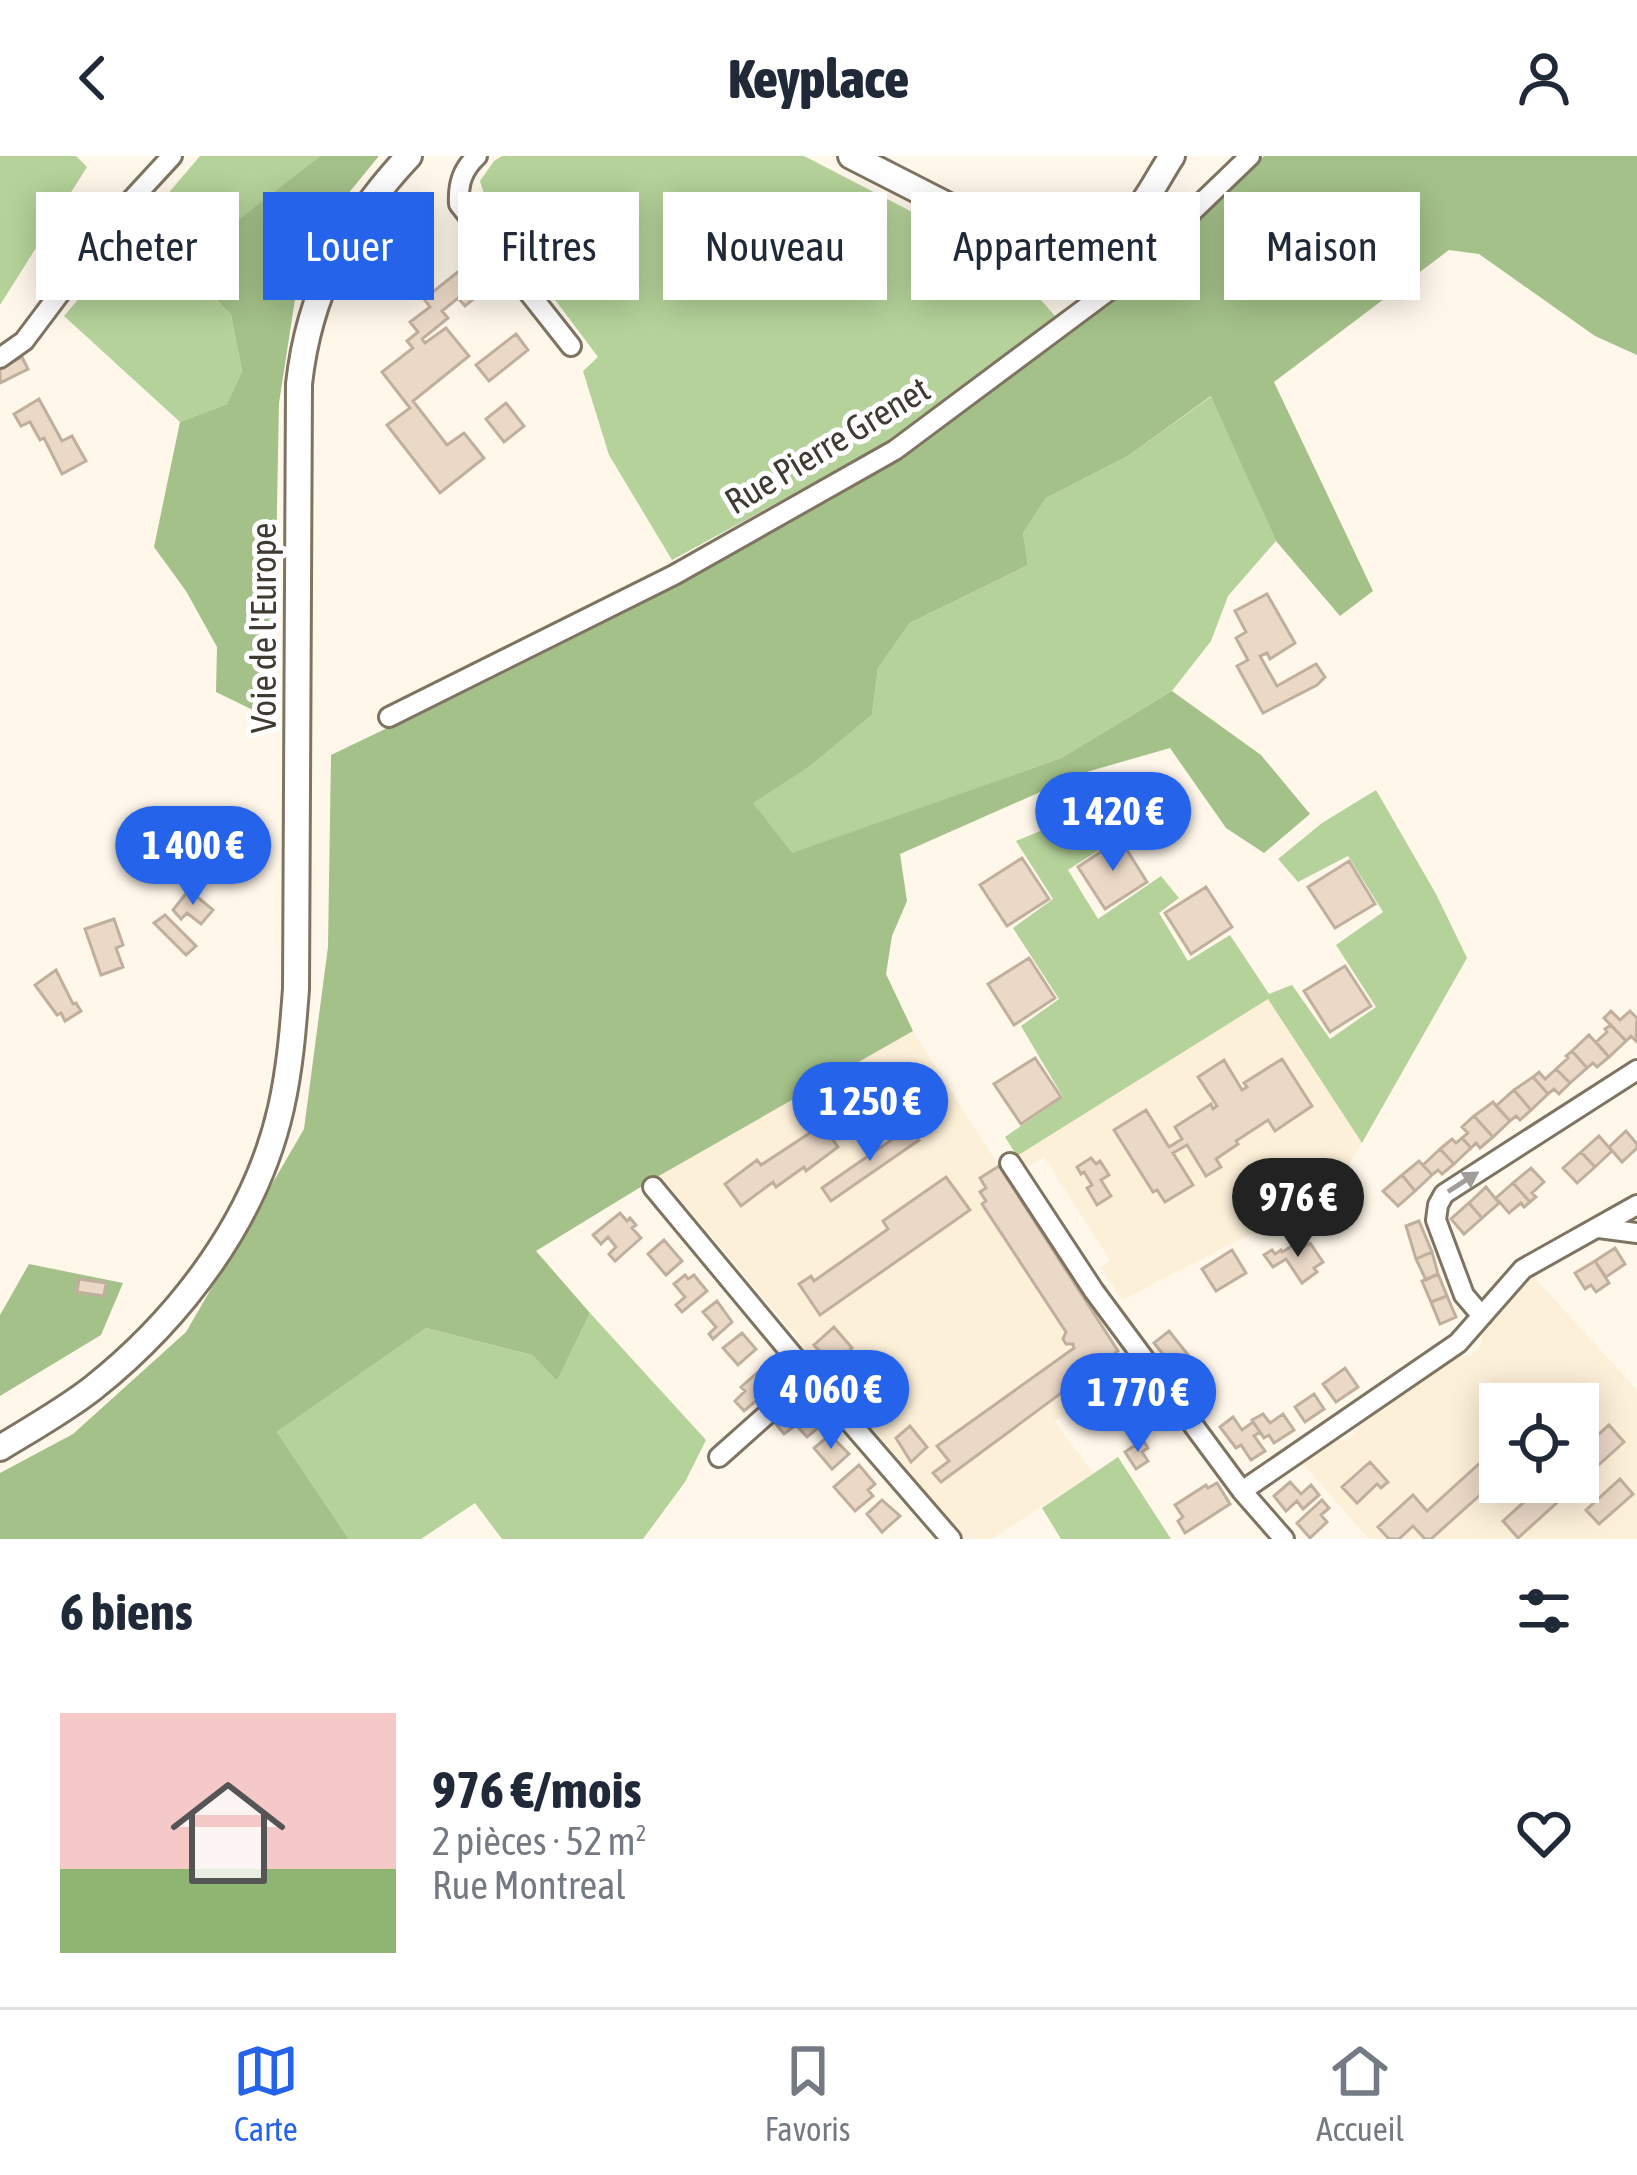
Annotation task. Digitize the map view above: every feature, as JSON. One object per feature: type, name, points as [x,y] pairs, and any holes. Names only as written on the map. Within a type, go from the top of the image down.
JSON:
[{"type":"main road","name":"Voie de l'Europe","points":[[0,1430],[80,1378],[165,1300],[226,1213],[245,1179],[262,1131],[281,1042],[285,974],[284,632],[291,350],[324,251],[392,156]]},
{"type":"main road","name":"Voie de l'Europe","points":[[0,1448],[91,1390],[166,1318],[208,1268],[237,1220],[276,1126],[292,1050],[296,988],[303,346],[333,260],[353,225],[409,156]]},
{"type":"main road","points":[[851,156],[1011,238],[1057,247],[1093,242],[1126,223],[1172,156]]},
{"type":"main road","points":[[881,156],[1019,226],[1058,232],[1093,225],[1109,215],[1136,187],[1150,156]]},
{"type":"street","points":[[0,358],[24,341],[124,208],[172,156]]},
{"type":"street","points":[[477,156],[458,185],[459,204],[571,346]]},
{"type":"street","name":"Rue Pierre Grenet","points":[[389,717],[674,575],[896,450],[1114,286],[1250,156]]},
{"type":"street","points":[[1482,1316],[1464,1295],[1436,1220],[1444,1194],[1637,1070]]},
{"type":"street","points":[[1010,1163],[1094,1291],[1242,1491],[1284,1539]]},
{"type":"street","points":[[653,1187],[951,1539]]},
{"type":"street","points":[[1242,1491],[1458,1343],[1523,1269],[1637,1205]]},
{"type":"street","points":[[1599,1228],[1637,1234]]},
{"type":"street","points":[[719,1457],[810,1376]]},
{"type":"shaded area","points":[[1268,998],[1362,1143],[1331,1193],[1122,1300],[1101,1267],[1110,1260],[1044,1157],[1025,1168],[1017,1156]]},
{"type":"shaded area","points":[[913,1031],[1130,1372],[1055,1422],[1093,1473],[992,1539],[966,1539],[660,1175]]},
{"type":"shaded area","points":[[1531,1274],[1637,1390],[1637,1539],[1369,1539],[1302,1463],[1336,1440],[1346,1440],[1360,1423],[1456,1355],[1470,1356],[1481,1346],[1482,1334]]},
{"type":"green space","points":[[0,156],[76,156],[87,167],[71,192],[36,192],[36,248],[0,305]]},
{"type":"green space","points":[[200,156],[320,156],[275,192],[263,192],[263,204],[239,232],[239,192],[169,192]]},
{"type":"green space","points":[[320,156],[379,156],[349,192],[274,192]]},
{"type":"green space","points":[[502,156],[804,156],[874,192],[663,192],[663,300],[887,300],[887,199],[911,211],[911,300],[1041,300],[1055,316],[896,438],[672,560],[609,455],[583,371],[598,357],[555,300],[639,300],[639,192],[483,192],[480,181]]},
{"type":"green space","points":[[1264,156],[1637,156],[1637,355],[1595,336],[1479,254],[1449,250],[1420,272],[1420,192],[1225,192]]},
{"type":"green space","points":[[1224,193],[1224,300],[1383,300],[1274,382],[1373,591],[1340,616],[1276,541],[1211,396],[1128,456],[1046,498],[1023,533],[1028,565],[910,623],[878,668],[872,715],[809,767],[753,803],[792,853],[1061,758],[1172,691],[1261,755],[1310,814],[1264,853],[1226,828],[1170,748],[1083,773],[900,854],[907,901],[892,936],[886,974],[913,1031],[536,1251],[590,1313],[557,1381],[532,1355],[426,1328],[277,1432],[349,1539],[0,1539],[0,1473],[73,1434],[186,1332],[304,1129],[328,947],[331,755],[531,659],[897,460],[1106,300],[1200,300],[1200,214]]},
{"type":"green space","points":[[263,201],[263,300],[295,300],[279,403],[275,611],[263,715],[216,692],[217,647],[186,591],[154,547],[180,422],[227,404],[242,371],[231,315],[217,300],[239,300],[239,219]]},
{"type":"green space","points":[[78,300],[217,300],[231,315],[242,371],[227,404],[180,422],[64,316]]},
{"type":"green space","points":[[1212,396],[1276,541],[1228,596],[1211,641],[1172,691],[1061,758],[792,854],[752,803],[809,767],[872,715],[878,668],[910,623],[1028,565],[1023,533],[1046,498],[1128,456]]},
{"type":"green space","points":[[1376,790],[1467,958],[1362,1143],[1268,999],[1017,1156],[1005,1137],[1063,1097],[1021,1026],[1059,999],[1013,928],[1053,899],[1016,841],[1106,804],[1125,833],[1068,870],[1098,919],[1161,876],[1179,898],[1159,913],[1188,961],[1230,935],[1269,994],[1292,985],[1330,1039],[1376,1007],[1336,945],[1383,912],[1348,856],[1298,882],[1278,859],[1322,823]]},
{"type":"green space","points":[[29,1264],[123,1283],[101,1335],[0,1396],[0,1315]]},
{"type":"green space","points":[[590,1313],[706,1440],[685,1482],[643,1539],[502,1539],[475,1503],[421,1539],[349,1539],[277,1432],[426,1328],[532,1355],[557,1381]]},
{"type":"green space","points":[[1118,1457],[1171,1539],[1061,1539],[1042,1508]]},
{"type":"building","points":[[458,272],[458,298],[442,311],[448,318],[422,339],[425,343],[446,328],[469,356],[413,401],[447,445],[464,433],[484,458],[440,493],[387,425],[410,408],[382,372],[413,348],[407,341],[418,332],[410,322],[430,307],[425,300],[434,300],[434,291]]},
{"type":"building","points":[[516,334],[528,350],[489,381],[476,365]]},
{"type":"building","points":[[22,357],[28,369],[0,383],[0,368]]},
{"type":"building","points":[[39,399],[62,441],[72,436],[86,461],[62,474],[44,438],[40,440],[30,422],[21,426],[14,414]]},
{"type":"building","points":[[506,403],[524,426],[504,442],[486,419]]},
{"type":"building","points":[[1267,594],[1295,643],[1270,659],[1267,653],[1260,656],[1277,686],[1316,664],[1325,677],[1263,713],[1237,666],[1248,660],[1236,638],[1246,632],[1235,611]]},
{"type":"building","points":[[1120,839],[1147,882],[1105,909],[1078,867]]},
{"type":"building","points":[[1022,858],[1049,899],[1007,926],[980,885]]},
{"type":"building","points":[[1349,861],[1375,904],[1335,928],[1308,887]]},
{"type":"building","points":[[1206,887],[1232,927],[1191,954],[1165,913]]},
{"type":"building","points":[[189,890],[213,910],[201,924],[187,913],[181,919],[173,910]]},
{"type":"building","points":[[165,915],[196,946],[186,955],[154,923]]},
{"type":"building","points":[[114,919],[123,945],[116,948],[123,967],[101,975],[85,929]]},
{"type":"building","points":[[1029,958],[1055,998],[1014,1025],[988,984]]},
{"type":"building","points":[[1345,966],[1371,1006],[1330,1032],[1304,991]]},
{"type":"building","points":[[56,970],[81,1011],[65,1021],[35,985]]},
{"type":"building","points":[[1611,1011],[1620,1020],[1630,1011],[1637,1018],[1636,1041],[1631,1036],[1626,1041],[1604,1018]]},
{"type":"building","points":[[1611,1025],[1626,1041],[1609,1057],[1596,1042]]},
{"type":"building","points":[[1589,1035],[1609,1057],[1587,1068],[1572,1051]]},
{"type":"building","points":[[1572,1051],[1587,1068],[1570,1083],[1556,1069]]},
{"type":"building","points":[[1035,1058],[1061,1097],[1021,1124],[994,1084]]},
{"type":"building","points":[[1282,1059],[1312,1106],[1275,1131],[1268,1120],[1236,1141],[1216,1159],[1221,1167],[1206,1176],[1187,1145],[1173,1153],[1193,1185],[1165,1202],[1157,1190],[1153,1192],[1114,1130],[1146,1110],[1169,1147],[1182,1139],[1175,1127],[1211,1104],[1213,1109],[1217,1106],[1198,1077],[1224,1060],[1242,1090],[1247,1087],[1244,1083]]},
{"type":"building","points":[[1556,1069],[1570,1083],[1559,1094],[1554,1089],[1548,1094],[1533,1077],[1539,1072],[1545,1079]]},
{"type":"building","points":[[1533,1077],[1548,1094],[1531,1110],[1514,1090]]},
{"type":"building","points":[[1514,1090],[1531,1110],[1520,1120],[1516,1116],[1510,1121],[1496,1106]]},
{"type":"building","points":[[1493,1102],[1510,1121],[1493,1137],[1474,1116]]},
{"type":"building","points":[[1474,1116],[1493,1137],[1480,1148],[1476,1143],[1471,1148],[1462,1138],[1468,1133],[1462,1127]]},
{"type":"building","points":[[822,1125],[838,1147],[806,1171],[804,1167],[776,1187],[773,1182],[741,1206],[725,1184],[757,1160],[761,1165]]},
{"type":"building","points":[[910,1127],[919,1140],[831,1201],[822,1188]]},
{"type":"building","points":[[1626,1131],[1637,1148],[1622,1162],[1609,1147]]},
{"type":"building","points":[[1599,1136],[1612,1151],[1595,1167],[1581,1152]]},
{"type":"building","points":[[1462,1138],[1471,1148],[1454,1164],[1440,1149]]},
{"type":"building","points":[[1440,1149],[1454,1164],[1432,1175],[1423,1165]]},
{"type":"building","points":[[1581,1152],[1595,1167],[1577,1183],[1563,1168]]},
{"type":"building","points":[[1091,1158],[1096,1164],[1100,1161],[1109,1175],[1101,1180],[1111,1196],[1097,1205],[1087,1188],[1092,1185],[1077,1167]]},
{"type":"building","points":[[1419,1161],[1432,1175],[1415,1191],[1402,1175]]},
{"type":"building","points":[[999,1166],[1118,1351],[941,1482],[933,1473],[949,1461],[937,1446],[1074,1348],[1066,1344],[1066,1332],[982,1204],[986,1201],[980,1192],[986,1188],[980,1178]]},
{"type":"building","points":[[1531,1168],[1544,1182],[1530,1202],[1513,1183]]},
{"type":"building","points":[[1402,1175],[1415,1191],[1398,1206],[1383,1191]]},
{"type":"building","points":[[946,1177],[970,1210],[820,1315],[799,1284],[811,1276],[814,1281],[888,1229],[883,1221]]},
{"type":"building","points":[[1513,1183],[1530,1202],[1509,1213],[1496,1198]]},
{"type":"building","points":[[1486,1187],[1499,1203],[1482,1218],[1469,1203]]},
{"type":"building","points":[[1469,1203],[1482,1218],[1464,1234],[1451,1219]]},
{"type":"building","points":[[620,1213],[636,1225],[632,1228],[641,1238],[615,1261],[609,1254],[616,1247],[608,1237],[601,1244],[593,1235]]},
{"type":"building","points":[[1419,1221],[1432,1252],[1416,1259],[1406,1226]]},
{"type":"building","points":[[664,1240],[682,1261],[666,1275],[648,1254]]},
{"type":"building","points":[[1297,1243],[1301,1249],[1310,1243],[1323,1262],[1302,1283],[1286,1259],[1273,1267],[1264,1255]]},
{"type":"building","points":[[1615,1248],[1625,1264],[1606,1277],[1595,1261]]},
{"type":"building","points":[[1232,1250],[1246,1273],[1216,1291],[1202,1269]]},
{"type":"building","points":[[1432,1252],[1438,1274],[1426,1280],[1416,1259]]},
{"type":"building","points":[[1595,1261],[1609,1283],[1596,1292],[1591,1285],[1585,1289],[1575,1273]]},
{"type":"building","points":[[1438,1274],[1447,1296],[1431,1302],[1422,1281]]},
{"type":"building","points":[[685,1275],[688,1279],[694,1275],[707,1291],[682,1312],[676,1305],[685,1297],[674,1284]]},
{"type":"building","points":[[79,1279],[106,1283],[104,1296],[77,1292]]},
{"type":"building","points":[[1447,1296],[1456,1317],[1440,1324],[1431,1302]]},
{"type":"building","points":[[717,1301],[732,1322],[713,1339],[709,1334],[716,1327],[703,1312]]},
{"type":"building","points":[[834,1327],[852,1348],[833,1366],[814,1345]]},
{"type":"building","points":[[1169,1331],[1189,1356],[1174,1368],[1154,1343]]},
{"type":"building","points":[[742,1333],[756,1349],[738,1365],[723,1348]]},
{"type":"building","points":[[1110,1359],[1120,1374],[1086,1400],[1075,1385]]},
{"type":"building","points":[[767,1364],[783,1378],[744,1411],[735,1401],[745,1391],[741,1387]]},
{"type":"building","points":[[1345,1368],[1358,1387],[1336,1402],[1323,1384]]},
{"type":"building","points":[[1133,1385],[1156,1415],[1138,1429],[1115,1399]]},
{"type":"building","points":[[1314,1394],[1324,1409],[1305,1422],[1295,1407]]},
{"type":"building","points":[[798,1397],[823,1424],[807,1437],[796,1425],[784,1434],[772,1419]]},
{"type":"building","points":[[1263,1414],[1270,1423],[1283,1414],[1294,1430],[1274,1443],[1269,1435],[1264,1438],[1252,1420]]},
{"type":"building","points":[[1233,1417],[1242,1430],[1253,1422],[1260,1432],[1254,1436],[1265,1451],[1251,1460],[1241,1445],[1236,1448],[1220,1427]]},
{"type":"building","points":[[1609,1425],[1624,1442],[1599,1465],[1599,1434]]},
{"type":"building","points":[[910,1426],[927,1447],[911,1462],[896,1438]]},
{"type":"building","points":[[830,1435],[849,1454],[832,1469],[814,1448]]},
{"type":"building","points":[[1143,1440],[1148,1448],[1142,1452],[1148,1461],[1136,1469],[1125,1452]]},
{"type":"building","points":[[1370,1462],[1388,1482],[1381,1488],[1377,1484],[1357,1503],[1342,1487]]},
{"type":"building","points":[[1479,1464],[1479,1496],[1431,1539],[1413,1526],[1399,1539],[1389,1539],[1378,1527],[1413,1495],[1427,1511]]},
{"type":"building","points":[[859,1465],[875,1484],[868,1490],[873,1496],[855,1511],[834,1487]]},
{"type":"building","points":[[1620,1479],[1633,1494],[1599,1524],[1586,1510]]},
{"type":"building","points":[[1290,1482],[1301,1494],[1311,1485],[1319,1495],[1303,1509],[1297,1501],[1286,1511],[1274,1496]]},
{"type":"building","points":[[1217,1483],[1230,1504],[1185,1533],[1175,1505]]},
{"type":"building","points":[[882,1500],[900,1516],[882,1532],[867,1514]]},
{"type":"building","points":[[1322,1500],[1329,1508],[1321,1515],[1327,1522],[1310,1538],[1297,1523]]},
{"type":"building","points":[[1523,1503],[1557,1503],[1518,1538],[1503,1521]]}]
